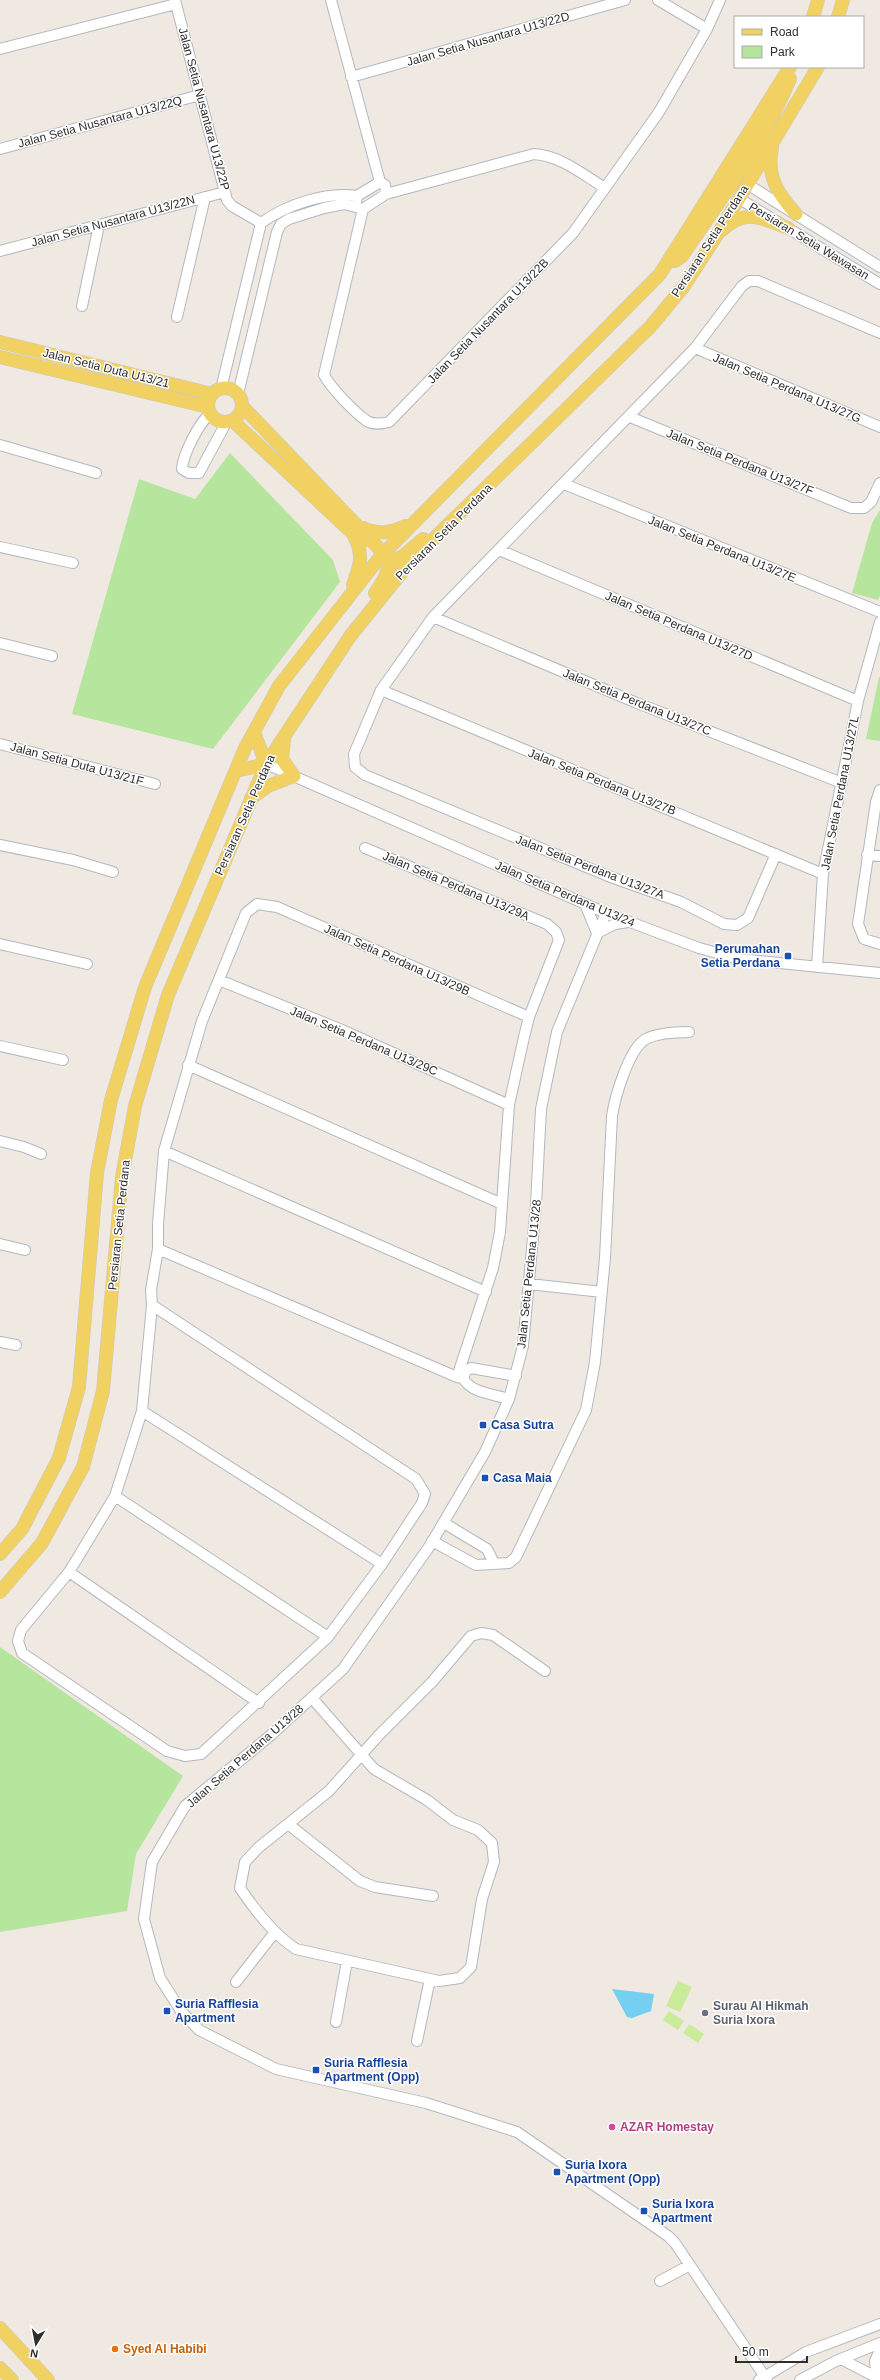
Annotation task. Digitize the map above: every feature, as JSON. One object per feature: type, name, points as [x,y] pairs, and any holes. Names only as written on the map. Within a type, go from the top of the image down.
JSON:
[{"type":"main road","points":[[813,16],[818,0]]},
{"type":"main road","points":[[838,16],[843,0]]},
{"type":"main road","name":"Persiaran Setia Perdana","points":[[0,1554],[22,1529],[60,1458],[78,1387],[97,1173],[111,1100],[145,987],[236,771],[254,732],[279,686],[351,592],[385,557],[414,522],[660,274],[789,68]]},
{"type":"main road","points":[[660,274],[682,256],[732,184],[777,109],[795,68]]},
{"type":"main road","name":"Persiaran Setia Perdana","points":[[0,1592],[42,1543],[83,1467],[103,1391],[122,1177],[135,1106],[168,995],[266,764],[351,635],[410,562],[472,503],[651,326],[684,286],[717,235],[746,184],[817,68]]},
{"type":"main road","points":[[774,140],[769,160],[772,180],[782,198],[796,214]]},
{"type":"main road","points":[[732,184],[746,184]]},
{"type":"main road","points":[[732,184],[738,198]]},
{"type":"main road","points":[[717,235],[732,221],[743,217],[755,216],[788,228]]},
{"type":"main road","name":"Jalan Setia Duta U13/21","points":[[0,342],[216,391]]},
{"type":"main road","name":"Jalan Setia Duta U13/21","points":[[0,357],[209,411]]},
{"type":"main road","points":[[414,522],[392,532],[375,533],[356,529],[229,422],[217,420],[209,411],[216,391],[231,389],[238,394],[243,407],[356,529],[385,557],[403,556],[448,517],[472,503]]},
{"type":"main road","points":[[229,422],[241,413],[243,407]]},
{"type":"main road","points":[[351,592],[361,560],[361,548],[356,529]]},
{"type":"main road","points":[[334,660],[353,622],[383,581],[385,557]]},
{"type":"main road","points":[[236,771],[266,764],[254,732]]},
{"type":"main road","points":[[250,799],[268,786],[294,776],[282,759],[284,735]]},
{"type":"main road","points":[[0,2328],[48,2380]]},
{"type":"main road","points":[[0,2340],[37,2380]]},
{"type":"main road","points":[[0,2368],[12,2380]]},
{"type":"main road","points":[[0,2372],[7,2380]]},
{"type":"street","points":[[331,0],[380,182],[385,185],[386,194]]},
{"type":"street","name":"Jalan Setia Nusantara U13/22D","points":[[351,78],[625,0]]},
{"type":"street","points":[[658,0],[707,29]]},
{"type":"street","name":"Jalan Setia Nusantara U13/22B","points":[[359,204],[324,375],[330,387],[367,421],[380,424],[389,422],[573,233],[659,112],[707,29],[720,0]]},
{"type":"street","points":[[0,49],[176,2]]},
{"type":"street","name":"Jalan Setia Nusantara U13/22P","points":[[176,2],[225,192],[232,206],[265,221],[281,224]]},
{"type":"street","name":"Jalan Setia Nusantara U13/22Q","points":[[0,149],[200,95]]},
{"type":"street","points":[[238,394],[274,243],[281,224],[294,217],[324,208],[344,204],[359,204],[386,194],[534,154],[547,155],[559,159],[605,188]]},
{"type":"street","points":[[359,204],[380,182]]},
{"type":"street","name":"Persiaran Setia Wawasan","points":[[746,184],[880,266]]},
{"type":"street","name":"Jalan Setia Nusantara U13/22N","points":[[0,251],[225,192]]},
{"type":"street","points":[[216,391],[256,239],[265,221],[296,205],[335,194],[359,204]]},
{"type":"street","points":[[177,317],[205,197]]},
{"type":"street","name":"Persiaran Setia Wawasan","points":[[738,198],[880,284]]},
{"type":"street","points":[[82,306],[99,225]]},
{"type":"street","points":[[256,239],[274,243]]},
{"type":"street","points":[[381,690],[433,617],[630,417],[695,348],[742,286],[749,281],[758,281],[880,333]]},
{"type":"street","name":"Jalan Setia Perdana U13/27G","points":[[695,348],[880,427]]},
{"type":"street","points":[[209,411],[182,461],[182,469],[189,473],[199,473],[229,422]]},
{"type":"street","name":"Jalan Setia Perdana U13/27F","points":[[630,417],[851,508],[864,508],[871,502],[880,483]]},
{"type":"street","points":[[0,445],[96,473]]},
{"type":"street","name":"Jalan Setia Perdana U13/27E","points":[[564,484],[880,612]]},
{"type":"street","points":[[0,547],[73,563]]},
{"type":"street","name":"Jalan Setia Perdana U13/27D","points":[[500,550],[858,701]]},
{"type":"street","name":"Jalan Setia Perdana U13/27C","points":[[433,617],[637,703],[842,783]]},
{"type":"street","name":"Jalan Setia Perdana U13/27L","points":[[817,967],[823,874],[858,701],[880,622]]},
{"type":"street","points":[[0,643],[52,656]]},
{"type":"street","name":"Jalan Setia Perdana U13/27A","points":[[381,690],[354,754],[355,767],[366,775],[608,876],[681,902],[731,925],[744,923],[748,918],[776,854]]},
{"type":"street","name":"Jalan Setia Perdana U13/27B","points":[[381,690],[823,874]]},
{"type":"street","name":"Jalan Setia Duta U13/21F","points":[[0,744],[155,784]]},
{"type":"street","name":"Jalan Setia Perdana U13/24","points":[[266,764],[584,904],[699,948],[740,958],[880,973]]},
{"type":"street","points":[[880,790],[876,802],[867,854],[858,924],[864,939],[880,944]]},
{"type":"street","points":[[0,846],[73,860],[113,872]]},
{"type":"street","name":"Jalan Setia Perdana U13/29A","points":[[365,848],[547,924],[556,932],[559,940],[529,1017]]},
{"type":"street","points":[[867,854],[880,856]]},
{"type":"street","name":"Jalan Setia Perdana U13/29B","points":[[219,980],[246,913],[257,904],[265,904],[529,1017]]},
{"type":"street","points":[[584,904],[597,933],[615,924],[628,922]]},
{"type":"street","name":"Jalan Setia Perdana U13/28","points":[[606,913],[557,1032],[541,1109],[536,1204],[523,1346],[509,1399],[485,1452],[444,1523],[343,1669],[312,1698],[185,1806],[152,1862],[144,1919],[156,1969],[181,2011],[199,2030],[276,2069],[426,2103],[517,2132],[668,2236],[690,2265],[763,2379]]},
{"type":"street","points":[[0,944],[87,964]]},
{"type":"street","points":[[152,1305],[416,1479],[425,1494],[422,1504],[382,1564],[328,1637],[201,1754],[193,1756],[176,1754],[167,1751],[22,1653],[18,1641],[21,1630],[69,1572],[115,1496],[142,1411],[152,1305],[151,1290],[158,1249],[158,1224],[164,1151],[188,1065],[202,1022],[219,980]]},
{"type":"street","name":"Jalan Setia Perdana U13/29C","points":[[219,980],[342,1030],[509,1105]]},
{"type":"street","points":[[460,1378],[486,1292],[500,1232],[509,1105],[529,1017]]},
{"type":"street","points":[[432,1541],[476,1565],[509,1563],[516,1557],[586,1410],[595,1362],[602,1292],[612,1116],[615,1101],[637,1047],[647,1039],[689,1032]]},
{"type":"street","points":[[0,1046],[63,1060]]},
{"type":"street","points":[[188,1065],[502,1204]]},
{"type":"street","points":[[0,1141],[24,1147],[41,1154]]},
{"type":"street","points":[[164,1151],[486,1292]]},
{"type":"street","points":[[0,1244],[25,1250]]},
{"type":"street","points":[[158,1249],[460,1378],[467,1386],[509,1399]]},
{"type":"street","points":[[529,1284],[602,1292]]},
{"type":"street","points":[[0,1342],[16,1345]]},
{"type":"street","points":[[460,1378],[471,1368],[516,1376]]},
{"type":"street","points":[[142,1411],[382,1564]]},
{"type":"street","points":[[115,1496],[328,1637]]},
{"type":"street","points":[[444,1523],[487,1549],[494,1563]]},
{"type":"street","points":[[69,1572],[259,1702]]},
{"type":"street","points":[[312,1698],[361,1756],[374,1770],[427,1800],[453,1820],[478,1830],[492,1843],[494,1862],[482,1899],[471,1967],[460,1978],[450,1981],[430,1979],[296,1949],[285,1942],[252,1907],[240,1888],[245,1862],[258,1848],[329,1791],[361,1756],[379,1734],[432,1682],[471,1636],[475,1634],[487,1633],[493,1635],[545,1671]]},
{"type":"street","points":[[288,1824],[360,1881],[375,1887],[433,1896]]},
{"type":"street","points":[[236,1982],[275,1932]]},
{"type":"street","points":[[336,2022],[347,1961]]},
{"type":"street","points":[[417,2041],[430,1979]]},
{"type":"street","points":[[660,2280],[690,2265]]},
{"type":"street","points":[[763,2379],[806,2352],[880,2324]]},
{"type":"street","points":[[800,2380],[841,2359],[880,2343]]},
{"type":"street","points":[[876,2378],[875,2361],[880,2350]]},
{"type":"street","points":[[841,2359],[876,2378]]},
{"type":"street","points":[[865,2380],[876,2378]]},
{"type":"green space","points":[[230,453],[333,560],[340,582],[213,749],[72,714],[139,479],[195,499]]},
{"type":"green space","points":[[880,510],[880,595],[878,600],[852,593],[872,523]]},
{"type":"green space","points":[[880,677],[880,741],[866,739]]},
{"type":"green space","points":[[0,1647],[183,1776],[136,1854],[127,1911],[0,1932]]},
{"type":"green space","points":[[678,1981],[692,1987],[680,2012],[666,2006]]},
{"type":"green space","points":[[669,2011],[684,2021],[678,2030],[663,2020]]},
{"type":"green space","points":[[689,2024],[704,2034],[698,2043],[683,2033]]},
{"type":"water","points":[[612,1989],[654,1994],[651,2011],[632,2018],[627,2017]]},
{"type":"place","name":"Perumahan Setia Perdana","points":[[788,956]]},
{"type":"place","name":"Casa Sutra","points":[[483,1425]]},
{"type":"place","name":"Casa Maia","points":[[485,1478]]},
{"type":"place","name":"Suria Rafflesia Apartment","points":[[167,2011]]},
{"type":"place","name":"Surau Al Hikmah Suria Ixora","points":[[705,2013]]},
{"type":"place","name":"Suria Rafflesia Apartment (Opp)","points":[[316,2070]]},
{"type":"place","name":"AZAR Homestay","points":[[612,2127]]},
{"type":"place","name":"Suria Ixora Apartment (Opp)","points":[[557,2172]]},
{"type":"place","name":"Suria Ixora Apartment","points":[[644,2211]]},
{"type":"place","name":"Syed Al Habibi","points":[[115,2349]]}]
